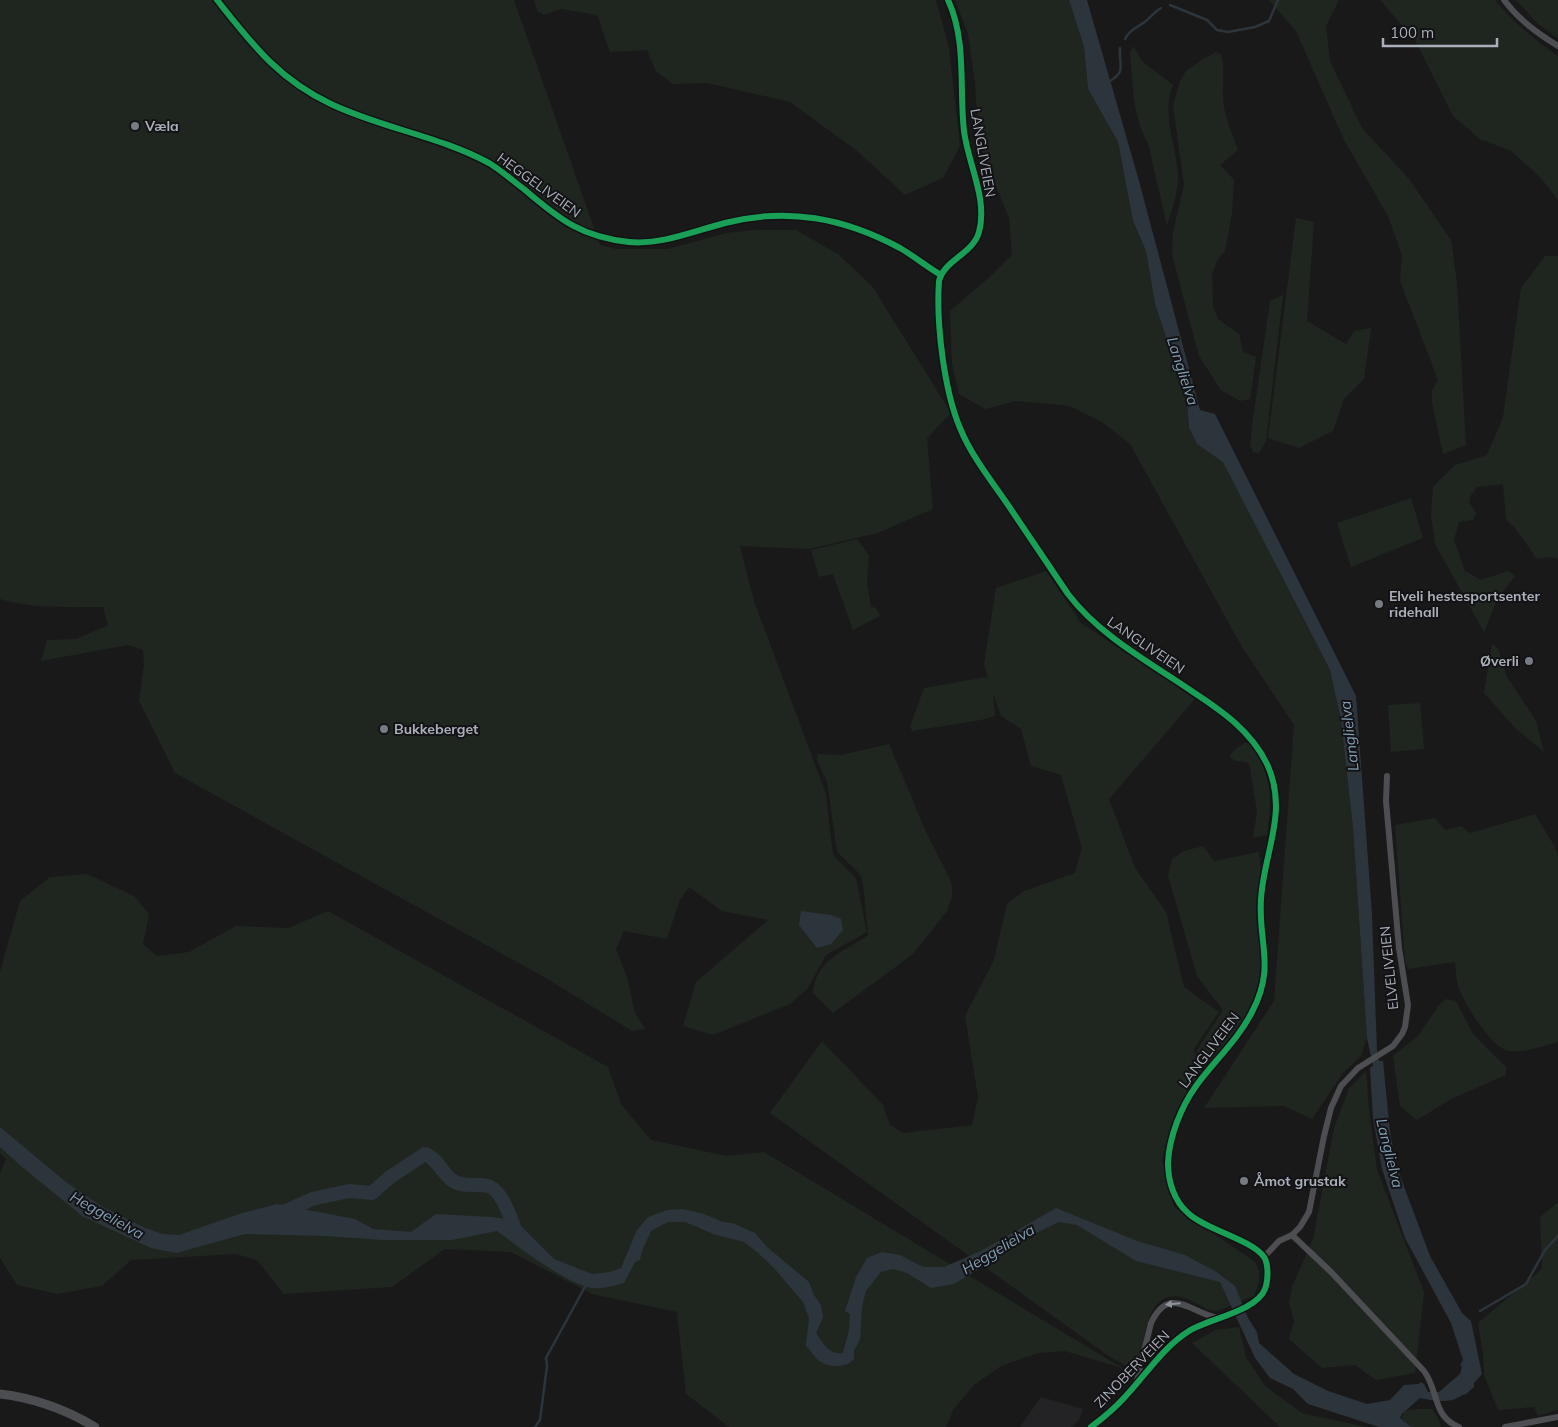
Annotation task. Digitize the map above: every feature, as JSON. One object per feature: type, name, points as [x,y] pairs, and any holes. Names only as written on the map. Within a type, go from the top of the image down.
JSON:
[{"type":"street","name":"HEGGELIVEIEN","points":[[217,0],[255,49],[276,69],[303,89],[332,105],[475,156],[505,174],[564,221],[588,234],[606,239],[643,242],[660,240],[732,221],[757,217],[783,216],[821,219],[846,224],[880,238],[916,258],[941,275]]},
{"type":"street","name":"LANGLIVEIEN","points":[[948,0],[958,32],[961,57],[964,133],[979,196],[980,220],[979,233],[972,246],[941,275],[939,287],[940,329],[951,403],[960,428],[981,466],[1082,612],[1104,632],[1202,698],[1231,720],[1255,744],[1270,771],[1276,802],[1275,826],[1261,896],[1260,911],[1266,968],[1262,990],[1248,1021],[1190,1097],[1175,1129],[1168,1162],[1173,1192],[1189,1214],[1254,1248],[1264,1257]]},
{"type":"street","points":[[1504,0],[1514,14],[1530,28],[1558,46]]},
{"type":"street","name":"ELVELIVEIEN","points":[[1292,1235],[1300,1227],[1309,1212],[1324,1136],[1336,1094],[1351,1074],[1393,1046],[1405,1027],[1408,1005],[1399,948],[1386,801],[1387,776]]},
{"type":"street","points":[[1264,1257],[1279,1241],[1292,1235],[1331,1272],[1418,1364],[1430,1380],[1436,1401],[1444,1418],[1459,1427]]},
{"type":"street","name":"ZINOBERVEIEN","points":[[1091,1427],[1117,1406],[1137,1382],[1185,1333],[1197,1326],[1251,1304],[1262,1295],[1268,1273],[1264,1257]]},
{"type":"street","name":"ZINOBERVEIEN","points":[[1137,1382],[1150,1323],[1163,1305],[1178,1302],[1207,1316],[1220,1318]]},
{"type":"street","points":[[0,1394],[50,1405],[95,1427]]},
{"type":"street","points":[[1505,1427],[1558,1417]]},
{"type":"shaded area","points":[[0,0],[514,0],[600,245],[616,249],[668,249],[726,233],[754,230],[796,230],[838,254],[872,286],[951,413],[927,438],[933,509],[878,533],[809,549],[740,546],[754,601],[826,794],[833,855],[856,878],[867,932],[826,955],[808,988],[790,1004],[713,1035],[683,1026],[696,982],[768,920],[722,911],[689,887],[679,902],[667,939],[624,931],[616,949],[627,977],[635,1013],[645,1029],[632,1031],[544,977],[175,773],[139,701],[144,665],[143,650],[128,645],[41,661],[47,640],[76,639],[108,625],[103,607],[38,606],[0,599]]},
{"type":"shaded area","points":[[534,0],[936,0],[949,48],[960,146],[943,178],[905,195],[856,150],[790,102],[707,83],[673,84],[656,71],[647,50],[610,52],[597,15],[560,9],[544,15],[537,11]]},
{"type":"shaded area","points":[[955,0],[1069,0],[1084,47],[1088,89],[1118,142],[1133,221],[1146,251],[1155,304],[1187,400],[1189,429],[1197,444],[1223,461],[1330,670],[1341,720],[1353,828],[1367,1038],[1361,1056],[1343,1073],[1312,1119],[1284,1106],[1204,1108],[1274,1001],[1294,725],[1242,647],[1130,444],[1102,422],[1070,406],[1016,401],[985,409],[959,394],[952,364],[950,311],[1012,255],[1009,218],[979,144],[975,84],[968,34]]},
{"type":"shaded area","points":[[1269,0],[1339,0],[1326,26],[1330,61],[1362,128],[1409,179],[1451,240],[1457,283],[1466,445],[1443,454],[1432,403],[1432,390],[1438,380],[1400,281],[1402,255],[1388,216],[1344,140],[1296,31]]},
{"type":"shaded area","points":[[1380,0],[1495,0],[1509,16],[1558,56],[1558,200],[1540,177],[1511,151],[1480,139],[1453,116],[1415,40]]},
{"type":"shaded area","points":[[1516,0],[1558,0],[1558,38],[1538,24]]},
{"type":"shaded area","points":[[1133,46],[1143,62],[1173,85],[1168,105],[1178,180],[1175,200],[1167,226],[1148,143],[1136,111],[1130,53]]},
{"type":"shaded area","points":[[1216,52],[1221,54],[1224,105],[1238,150],[1220,165],[1234,180],[1232,214],[1225,251],[1218,259],[1212,274],[1213,306],[1218,319],[1239,334],[1243,352],[1256,357],[1250,399],[1240,401],[1221,390],[1199,356],[1172,255],[1173,232],[1184,185],[1173,106],[1180,81],[1186,71]]},
{"type":"shaded area","points":[[1296,218],[1314,222],[1307,321],[1346,344],[1354,331],[1371,328],[1364,379],[1344,399],[1333,431],[1299,448],[1268,438]]},
{"type":"shaded area","points":[[1545,256],[1558,256],[1558,559],[1549,557],[1537,559],[1515,528],[1506,519],[1503,484],[1477,487],[1471,495],[1469,502],[1476,513],[1473,520],[1459,522],[1454,540],[1465,571],[1481,580],[1508,571],[1515,576],[1498,598],[1484,632],[1435,544],[1431,515],[1433,487],[1455,465],[1487,455],[1503,417],[1521,288]]},
{"type":"shaded area","points":[[1283,295],[1266,441],[1259,453],[1253,452],[1250,444],[1270,301]]},
{"type":"shaded area","points":[[1411,498],[1423,538],[1351,567],[1337,523]]},
{"type":"shaded area","points":[[857,539],[869,555],[867,584],[871,606],[877,609],[880,616],[853,630],[833,574],[819,577],[811,550]]},
{"type":"shaded area","points":[[1046,571],[1081,623],[1195,699],[1109,799],[1135,868],[1166,912],[1184,987],[1219,1012],[1194,1049],[1201,1072],[1179,1107],[1162,1159],[1174,1207],[1254,1261],[1259,1274],[1259,1282],[1254,1296],[1217,1311],[1209,1310],[1185,1298],[1173,1296],[1157,1304],[1148,1322],[1141,1352],[1134,1370],[1110,1357],[770,1113],[822,1041],[883,1105],[890,1125],[903,1133],[972,1125],[978,1097],[965,1016],[994,960],[1007,904],[1024,891],[1075,873],[1082,848],[1061,775],[1031,766],[1021,729],[1001,716],[993,693],[995,716],[912,731],[910,726],[924,688],[986,677],[988,679],[984,664],[996,588]]},
{"type":"shaded area","points":[[1492,644],[1498,648],[1506,675],[1536,721],[1544,752],[1515,728],[1484,693]]},
{"type":"shaded area","points":[[1420,703],[1424,749],[1391,752],[1388,705]]},
{"type":"shaded area","points":[[1245,743],[1250,743],[1258,755],[1267,777],[1270,798],[1267,835],[1253,838],[1257,812],[1250,767],[1247,762],[1236,761],[1229,757],[1234,750]]},
{"type":"shaded area","points":[[889,744],[927,834],[949,877],[952,886],[952,897],[947,911],[913,954],[833,1013],[813,993],[819,972],[825,964],[868,935],[863,883],[860,874],[837,852],[827,782],[817,760],[818,754],[841,755]]},
{"type":"shaded area","points":[[1535,814],[1555,847],[1558,856],[1558,1042],[1528,1050],[1509,1051],[1494,1042],[1471,1012],[1458,985],[1455,962],[1408,969],[1405,961],[1395,825],[1435,818],[1445,830],[1461,826],[1470,833]]},
{"type":"shaded area","points":[[1203,846],[1214,861],[1259,852],[1261,871],[1256,908],[1261,952],[1261,975],[1254,999],[1241,1024],[1205,1069],[1197,1050],[1223,1010],[1197,976],[1168,876],[1172,859],[1184,851]]},
{"type":"shaded area","points":[[87,874],[134,896],[149,914],[143,944],[157,956],[189,952],[236,926],[288,928],[328,911],[608,1067],[621,1104],[651,1140],[727,1156],[764,1152],[1134,1375],[1118,1367],[1065,1351],[1038,1353],[1001,1366],[974,1385],[953,1410],[946,1427],[729,1427],[686,1394],[677,1312],[592,1294],[511,1252],[445,1249],[392,1287],[284,1294],[257,1260],[236,1254],[131,1260],[102,1286],[57,1294],[17,1285],[0,1258],[0,1173],[6,1159],[0,1153],[0,972],[20,901],[50,877]]},
{"type":"shaded area","points":[[1446,999],[1456,1001],[1473,1034],[1506,1067],[1506,1075],[1451,1099],[1417,1120],[1400,1106],[1393,1056],[1418,1036],[1439,1005]]},
{"type":"shaded area","points":[[1366,1071],[1377,1170],[1424,1292],[1415,1373],[1376,1380],[1355,1365],[1322,1368],[1289,1339],[1294,1321],[1289,1302],[1292,1287],[1313,1239],[1334,1128],[1349,1088]]},
{"type":"shaded area","points":[[1558,1202],[1558,1410],[1538,1416],[1534,1407],[1498,1410],[1484,1375],[1478,1323],[1542,1269],[1540,1217]]},
{"type":"shaded area","points":[[1239,1327],[1246,1357],[1265,1386],[1302,1413],[1366,1427],[1280,1427],[1192,1343],[1216,1330]]},
{"type":"shaded area","points":[[1041,1397],[1083,1409],[1079,1420],[1071,1427],[1020,1427]]},
{"type":"shaded area","points":[[1432,1409],[1441,1427],[1398,1427],[1405,1411]]},
{"type":"water","name":"Langlielva","points":[[1069,0],[1087,0],[1139,181],[1200,410],[1215,414],[1356,696],[1372,914],[1377,1051],[1379,1061],[1383,1061],[1390,1132],[1396,1165],[1430,1256],[1462,1313],[1471,1321],[1482,1374],[1474,1383],[1474,1387],[1466,1394],[1447,1401],[1420,1398],[1400,1418],[1411,1427],[1379,1427],[1308,1404],[1293,1389],[1270,1378],[1255,1358],[1220,1282],[1136,1261],[1077,1225],[1059,1222],[1019,1241],[999,1257],[954,1284],[931,1288],[907,1273],[893,1269],[881,1272],[866,1291],[862,1307],[860,1339],[854,1351],[854,1359],[841,1366],[831,1366],[821,1362],[806,1346],[809,1318],[803,1302],[773,1267],[744,1242],[716,1235],[685,1222],[668,1222],[651,1231],[640,1260],[635,1262],[624,1283],[601,1288],[583,1286],[571,1281],[497,1231],[452,1240],[382,1240],[326,1236],[245,1234],[176,1253],[151,1248],[82,1216],[0,1147],[0,1127],[66,1182],[101,1206],[145,1228],[163,1234],[179,1235],[242,1213],[277,1204],[355,1219],[373,1229],[411,1232],[436,1214],[492,1217],[515,1220],[554,1259],[592,1274],[610,1272],[621,1268],[637,1230],[648,1217],[667,1210],[683,1209],[704,1214],[755,1233],[767,1247],[809,1282],[814,1295],[821,1305],[823,1317],[816,1333],[827,1348],[838,1353],[843,1353],[849,1330],[850,1314],[845,1311],[856,1277],[867,1258],[882,1252],[900,1255],[923,1267],[944,1267],[981,1251],[1056,1208],[1137,1241],[1185,1255],[1215,1271],[1235,1286],[1248,1318],[1257,1332],[1259,1343],[1294,1374],[1328,1391],[1367,1404],[1390,1400],[1404,1385],[1419,1384],[1421,1382],[1428,1392],[1439,1392],[1460,1374],[1462,1367],[1460,1365],[1463,1360],[1451,1323],[1405,1238],[1382,1169],[1373,1118],[1370,1068],[1373,1066],[1367,1038],[1353,828],[1341,720],[1330,670],[1223,462],[1197,444],[1189,428],[1187,400],[1155,304],[1146,251],[1133,221],[1118,142],[1088,89],[1084,47]]},
{"type":"water","points":[[801,911],[831,915],[841,919],[843,930],[831,944],[817,948],[799,925]]},
{"type":"waterway","points":[[1170,5],[1207,20],[1217,30],[1228,32],[1255,27],[1269,21],[1278,0]]},
{"type":"waterway","points":[[1125,39],[1131,31],[1161,8]]},
{"type":"waterway","points":[[1108,82],[1118,75],[1120,71],[1120,48]]},
{"type":"waterway","name":"Heggelielva","points":[[277,1215],[312,1199],[349,1191],[372,1193],[390,1177],[425,1154],[433,1159],[453,1181],[466,1185],[484,1185],[493,1188],[506,1207],[517,1236]]},
{"type":"waterway","points":[[1480,1311],[1526,1284],[1545,1250],[1558,1236]]},
{"type":"waterway","points":[[535,1427],[540,1420],[547,1366],[546,1358],[587,1283]]},
{"type":"cycle path","points":[[217,0],[254,46],[267,59],[281,72],[312,94],[370,120],[450,146],[489,163],[549,210],[572,225],[598,236],[629,242],[654,241],[748,218],[771,216],[815,218],[858,229],[879,238],[900,248],[941,275]]},
{"type":"cycle path","points":[[948,0],[958,32],[964,131],[981,207],[981,220],[976,240],[952,262],[939,281],[938,298],[942,356],[954,412],[960,428],[981,466],[1068,594],[1110,636],[1215,707],[1235,723],[1253,742],[1267,764],[1276,799],[1276,815],[1261,899],[1265,968],[1259,996],[1240,1032],[1196,1086],[1185,1103],[1173,1133],[1168,1163],[1169,1177],[1173,1190],[1179,1203],[1188,1213],[1195,1219],[1249,1245],[1264,1257],[1268,1273],[1266,1286],[1260,1297],[1252,1303],[1231,1314],[1189,1331],[1171,1345],[1120,1402],[1091,1427]]},
{"type":"place","name":"Væla","points":[[135,126]]},
{"type":"place","name":"Elveli hestesportsenter ridehall","points":[[1379,604]]},
{"type":"place","name":"Øverli","points":[[1529,661]]},
{"type":"place","name":"Bukkeberget","points":[[384,729]]},
{"type":"place","name":"Åmot grustak","points":[[1244,1181]]}]
